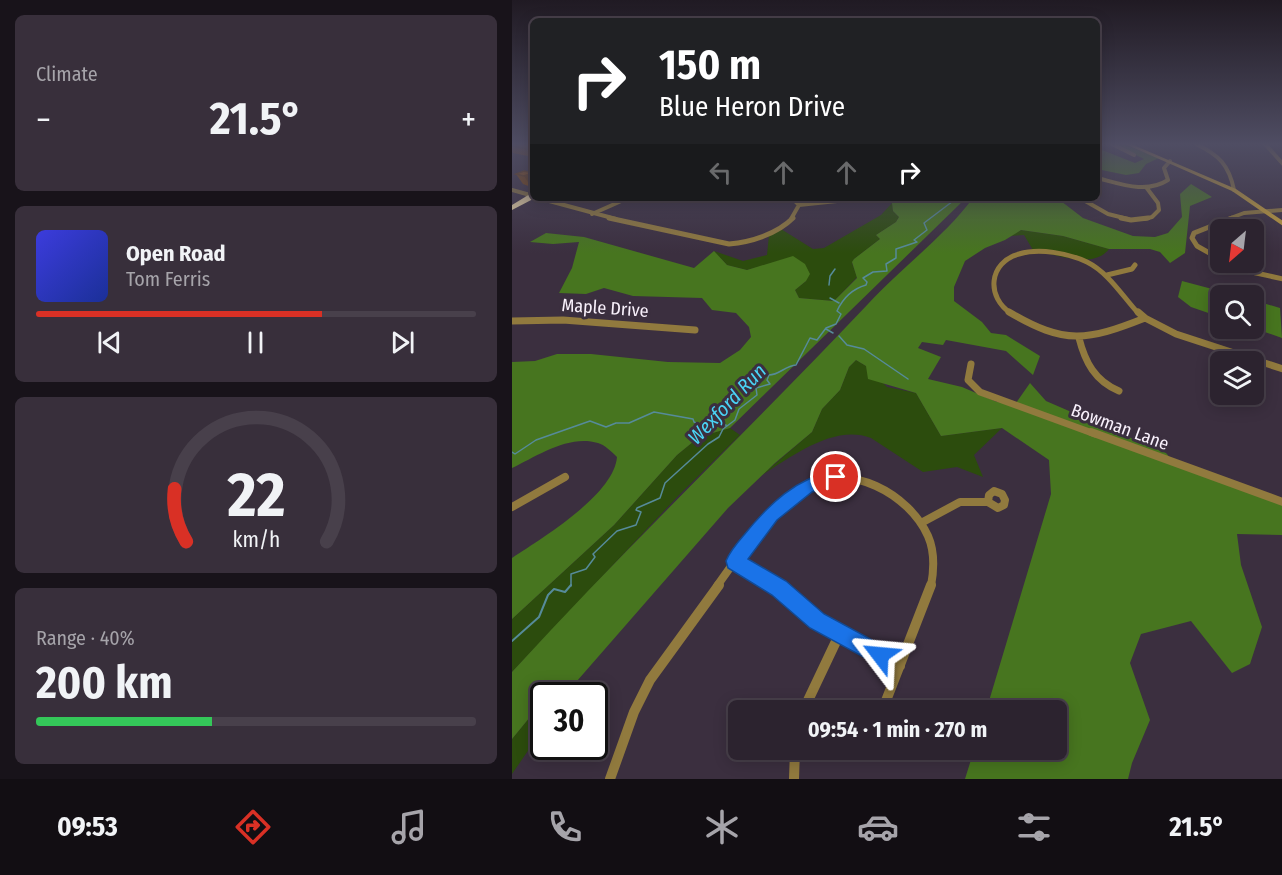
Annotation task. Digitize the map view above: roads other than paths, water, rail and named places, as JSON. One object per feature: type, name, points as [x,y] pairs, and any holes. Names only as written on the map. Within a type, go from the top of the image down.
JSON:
[{"type":"highway","points":[[512,206],[530,196]]},
{"type":"street","points":[[1113,180],[1146,187],[1161,185],[1168,180]]},
{"type":"street","points":[[1213,180],[1234,190],[1283,224]]},
{"type":"street","points":[[1232,180],[1234,190]]},
{"type":"street","points":[[1085,201],[1104,213],[1140,219],[1153,216],[1159,210],[1158,203],[1146,187]]},
{"type":"street","points":[[512,190],[530,195]]},
{"type":"street","points":[[551,201],[592,214],[734,244],[757,239],[781,225],[795,216],[799,206]]},
{"type":"street","points":[[559,201],[566,203],[567,206]]},
{"type":"street","points":[[592,214],[621,201]]},
{"type":"street","points":[[795,201],[799,206]]},
{"type":"street","points":[[799,206],[837,201]]},
{"type":"street","points":[[1229,219],[1244,213],[1283,210]]},
{"type":"street","points":[[1210,227],[1193,234],[1196,244],[1210,253]]},
{"type":"street","points":[[1145,318],[1103,335],[1079,338],[1049,332],[1011,313],[999,303],[993,294],[992,286],[996,274],[1005,261],[1014,255],[1037,252],[1083,260],[1107,275],[1145,318],[1180,336],[1283,369]]},
{"type":"street","points":[[1107,275],[1132,269],[1135,265]]},
{"type":"street","points":[[1256,273],[1283,279]]},
{"type":"street","name":"Maple Drive","points":[[512,321],[563,320],[695,330]]},
{"type":"street","points":[[1079,338],[1084,359],[1091,371],[1102,382],[1119,391]]},
{"type":"street","name":"Bowman Lane","points":[[971,364],[968,380],[980,392],[1283,502]]},
{"type":"street","points":[[512,507],[565,477]]},
{"type":"street","points":[[610,779],[643,691],[735,561],[771,514],[798,491],[829,478],[851,477],[871,483],[893,497],[922,523],[932,546],[933,577],[886,700]]},
{"type":"street","points":[[922,523],[960,502],[988,502]]},
{"type":"street","points":[[735,561],[779,588],[807,613],[899,666]]},
{"type":"street","points":[[808,700],[840,633]]},
{"type":"street","points":[[794,779],[795,760]]},
{"type":"waterway","name":"Wexford Run","points":[[571,585],[571,574],[586,569],[595,557],[593,554],[617,531],[636,525],[641,512],[636,510],[637,508],[660,498],[665,483],[708,444],[719,437],[723,429],[735,420],[739,409],[757,395],[756,388],[770,384],[767,380],[769,375],[796,365],[810,338],[817,340],[826,328],[836,324],[841,314],[837,311],[842,302],[852,292],[866,285],[867,282],[863,278],[873,272],[887,271],[886,264],[896,258],[896,249],[917,242],[914,240],[927,230],[924,223],[953,201]]},
{"type":"waterway","points":[[829,285],[830,276],[835,269]]},
{"type":"waterway","points":[[830,298],[839,303]]},
{"type":"waterway","points":[[826,329],[833,333]]},
{"type":"waterway","points":[[839,336],[847,345],[864,349],[908,379]]},
{"type":"waterway","points":[[512,452],[515,454],[536,440],[590,421],[606,427],[616,423],[629,423],[654,412],[693,419],[701,425],[726,425]]},
{"type":"waterway","name":"Wexford Run","points":[[512,641],[539,617],[548,595],[554,589],[565,592],[571,585]]}]
